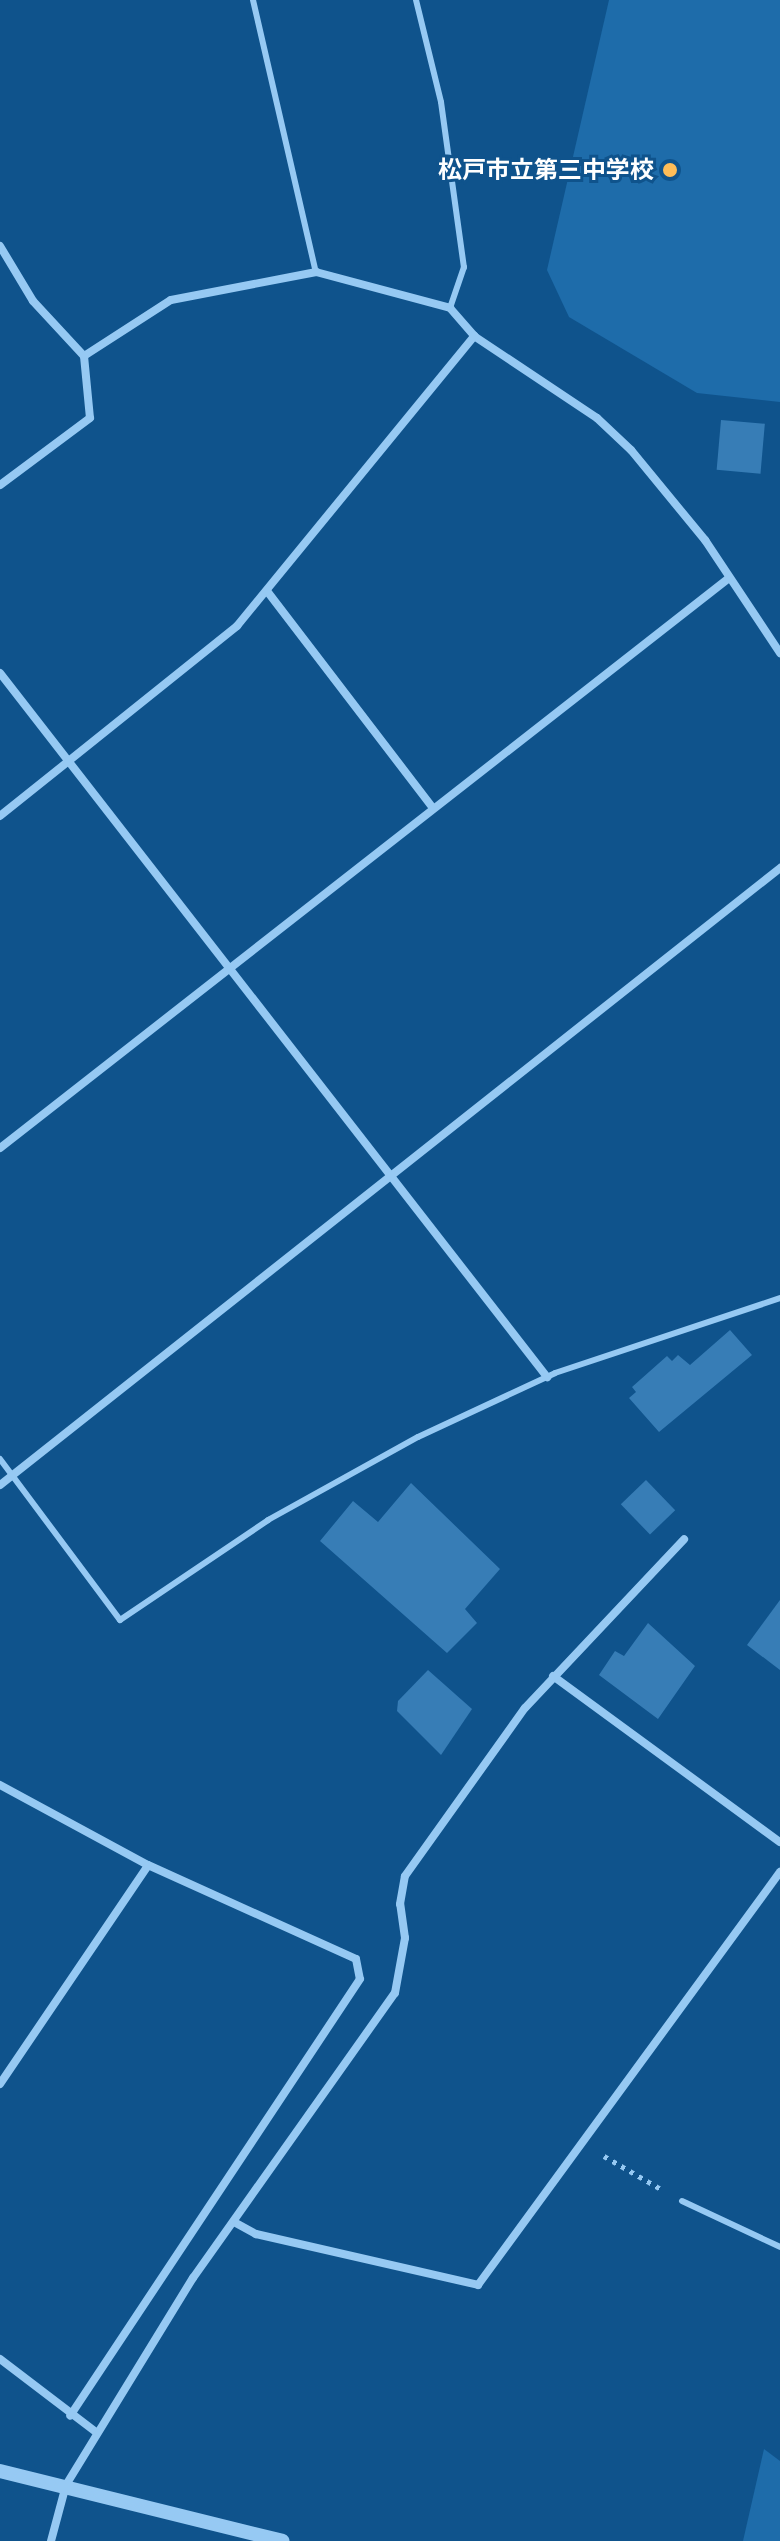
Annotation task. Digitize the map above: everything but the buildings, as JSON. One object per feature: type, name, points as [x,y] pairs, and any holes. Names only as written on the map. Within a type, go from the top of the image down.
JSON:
[{"type":"street","points":[[0,246],[33,301],[84,356],[90,418],[0,485]]},
{"type":"street","points":[[84,356],[171,300],[316,272],[450,308],[474,336],[597,418],[631,450],[666,487],[780,653]]},
{"type":"street","points":[[0,816],[237,626],[474,336]]},
{"type":"street","points":[[0,1148],[233,969],[433,808],[729,578]]},
{"type":"street","points":[[267,591],[433,808]]},
{"type":"street","points":[[0,673],[394,1174],[547,1377]]},
{"type":"street","points":[[0,1485],[780,868]]},
{"type":"street","points":[[51,2541],[66,2485],[97,2433],[234,2222],[395,1993],[405,1938],[400,1904],[405,1876],[553,1676],[684,1539]]},
{"type":"street","points":[[553,1676],[780,1842]]},
{"type":"street","points":[[0,1785],[148,1865],[356,1959],[360,1979],[70,2416]]},
{"type":"street","points":[[0,2084],[148,1865]]},
{"type":"street","points":[[234,2222],[256,2234],[478,2285],[780,1872]]},
{"type":"street","points":[[0,2359],[70,2416],[97,2433]]},
{"type":"street","points":[[0,2471],[282,2541]]},
{"type":"lane","points":[[253,0],[316,272]]},
{"type":"lane","points":[[416,0],[441,102],[464,267],[450,308]]},
{"type":"lane","points":[[0,1459],[120,1620],[268,1520],[418,1437],[547,1377],[780,1298]]},
{"type":"lane","points":[[682,2201],[780,2247]]},
{"type":"path","points":[[582,2143],[682,2201]]},
{"type":"shaded area","name":"松戸市立第三中学校","points":[[609,0],[780,0],[780,402],[697,393],[569,317],[547,270]]},
{"type":"shaded area","points":[[764,2449],[780,2461],[780,2541],[743,2541]]},
{"type":"place","name":"松戸市立第三中学校","points":[[670,170]]}]
